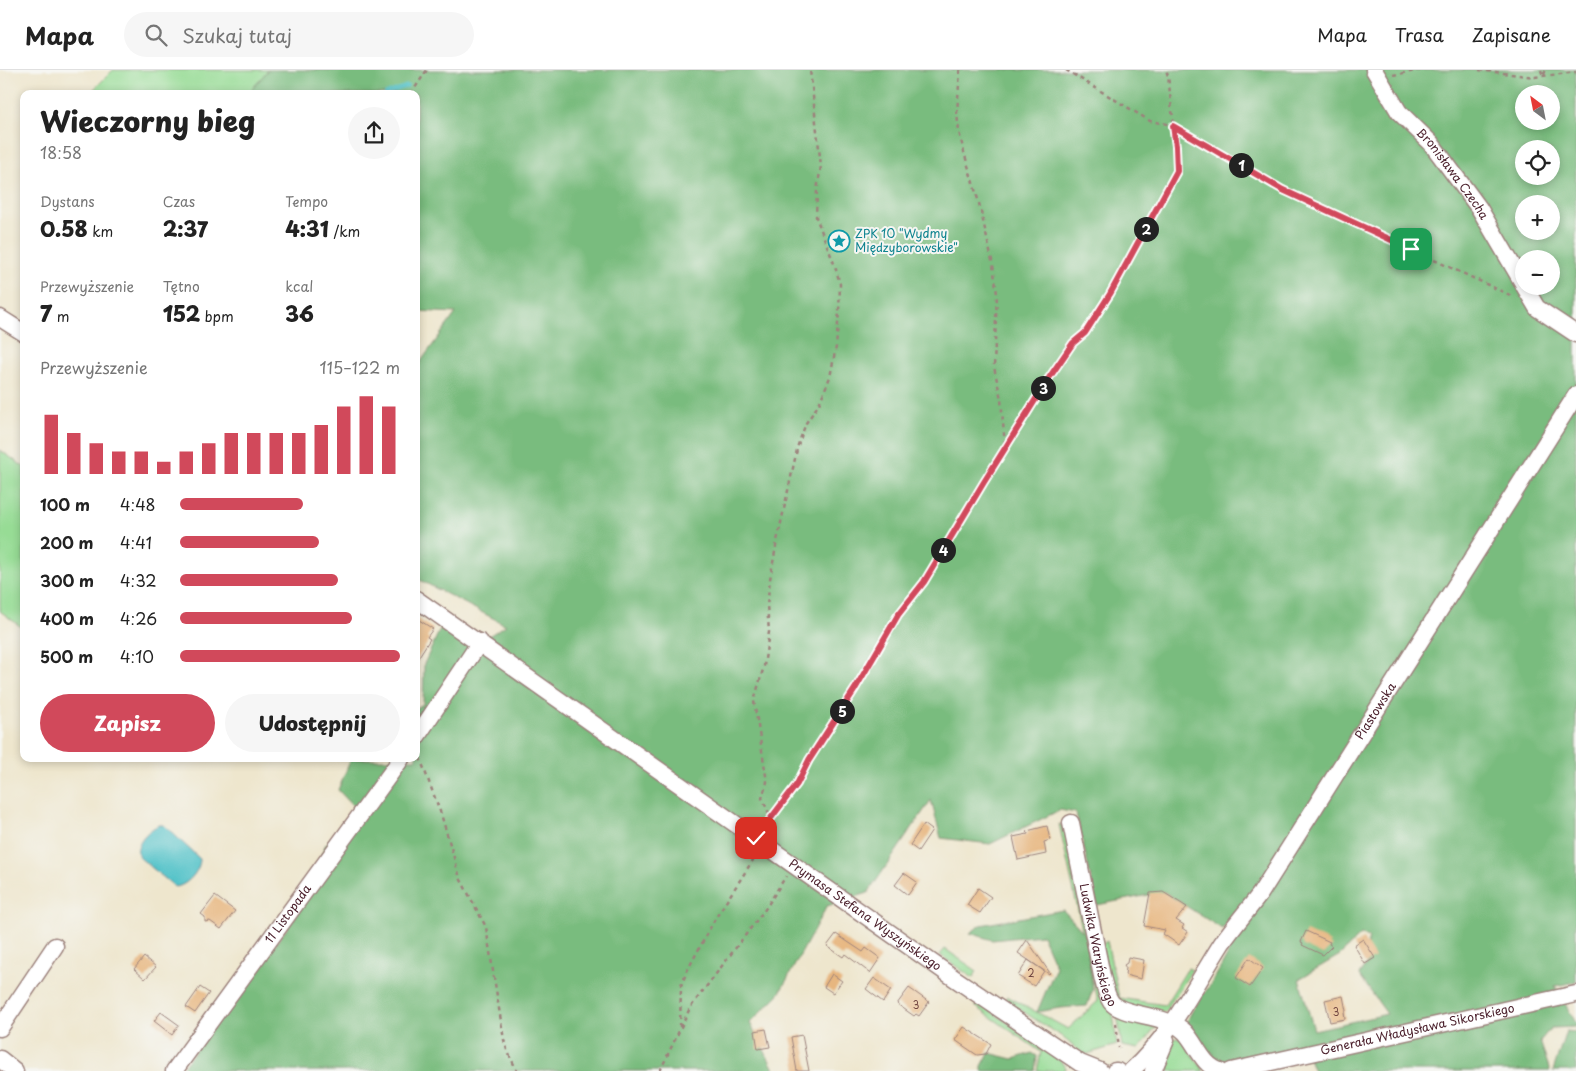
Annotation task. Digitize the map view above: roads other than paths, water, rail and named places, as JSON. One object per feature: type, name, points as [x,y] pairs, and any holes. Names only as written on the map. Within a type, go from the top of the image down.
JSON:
[{"type":"street","name":"Bronisława Czecha","points":[[1376,74],[1399,112],[1431,143],[1479,208],[1515,270]]},
{"type":"street","name":"Bronisława Czecha","points":[[1529,295],[1537,308],[1576,334]]},
{"type":"street","points":[[0,318],[20,330]]},
{"type":"street","name":"Piastowska","points":[[1131,1071],[1147,1055],[1172,1024],[1224,941],[1260,894],[1576,395]]},
{"type":"street","name":"Prymasa Stefana Wyszyńskiego","points":[[420,602],[480,642],[961,983],[1080,1062],[1100,1071]]},
{"type":"street","points":[[420,732],[480,642]]},
{"type":"street","name":"11 Listopada","points":[[174,1071],[399,762]]},
{"type":"street","name":"Ludwika Waryńskiego","points":[[1070,823],[1102,976],[1110,1000],[1121,1009],[1154,1016],[1172,1024]]},
{"type":"street","points":[[0,1028],[55,946]]},
{"type":"street","name":"Generała Władysława Sikorskiego","points":[[1231,1071],[1576,994]]},
{"type":"street","points":[[1172,1024],[1184,1032],[1212,1068],[1220,1071]]},
{"type":"street","name":"Piastowska","points":[[1154,1071],[1172,1024]]},
{"type":"street","name":"Prymasa Stefana Wyszyńskiego","points":[[1056,1046],[1076,1071]]},
{"type":"street","points":[[0,1058],[15,1071]]},
{"type":"water","points":[[159,825],[164,825],[200,859],[195,873],[180,886],[175,887],[139,857],[138,847],[140,842],[150,830]]},
{"type":"waterway","points":[[396,90],[407,86]]},
{"type":"place","name":"ZPK 10 \"Wydmy Międzyborowskie\"","points":[[839,241]]}]
